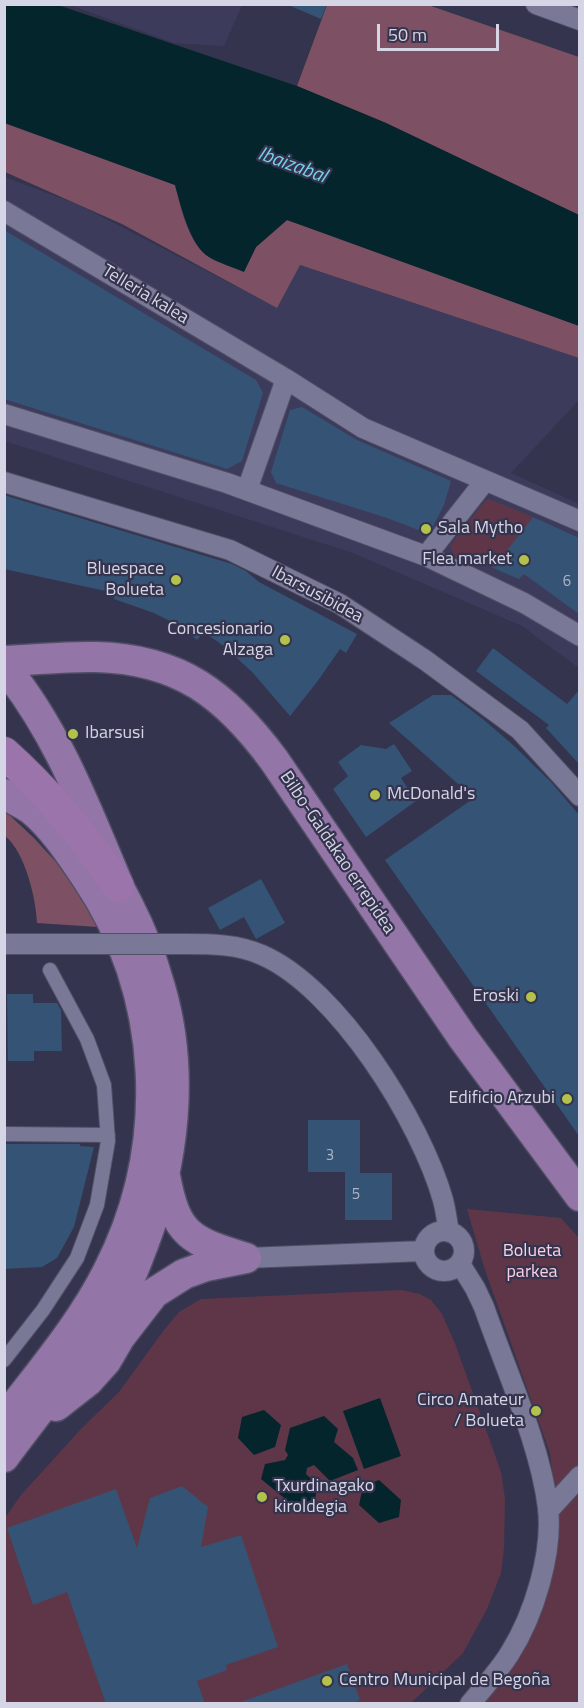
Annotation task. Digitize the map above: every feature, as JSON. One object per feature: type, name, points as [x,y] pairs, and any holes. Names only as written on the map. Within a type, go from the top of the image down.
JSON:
[{"type":"highway","points":[[4,753],[29,775],[63,811],[118,885]]},
{"type":"highway","points":[[4,782],[32,810]]},
{"type":"main road","name":"Bilbo-Galdakao errepidea","points":[[4,661],[95,657],[151,664],[176,672],[200,684],[241,719],[274,760],[463,1038],[579,1196]]},
{"type":"main road","points":[[4,666],[34,704],[66,761],[118,885],[148,949],[168,1020],[174,1089],[172,1128],[165,1172],[153,1219],[128,1281],[91,1341],[9,1422]]},
{"type":"main road","points":[[4,794],[32,810],[71,855],[99,897],[127,956],[147,1025],[150,1047],[151,1107],[144,1168],[132,1212],[108,1271],[73,1329],[9,1422],[4,1457]]},
{"type":"main road","points":[[165,1172],[171,1204],[179,1222],[195,1239],[246,1258]]},
{"type":"main road","points":[[9,1422],[88,1381],[106,1361],[120,1336],[154,1293],[184,1274],[206,1266],[246,1258]]},
{"type":"street","points":[[536,4],[579,20]]},
{"type":"street","name":"Telleria kalea","points":[[4,211],[286,379],[363,428],[579,521]]},
{"type":"street","points":[[248,490],[286,379]]},
{"type":"street","points":[[4,414],[248,490],[426,556],[524,603],[579,636]]},
{"type":"street","points":[[426,556],[485,481]]},
{"type":"street","name":"Ibarsusibidea","points":[[4,482],[230,550],[340,604],[425,660],[520,730],[579,796]]},
{"type":"street","points":[[4,944],[221,945],[261,954],[295,974],[336,1014],[369,1056],[407,1117],[428,1160],[443,1200],[449,1232]]},
{"type":"street","points":[[4,1360],[43,1310],[77,1258],[97,1205],[108,1135],[104,1085],[91,1048],[50,970]]},
{"type":"street","points":[[4,1134],[108,1135]]},
{"type":"street","points":[[443,1231],[449,1232],[462,1242],[464,1253],[460,1264],[453,1269],[437,1270],[430,1266],[424,1251],[432,1235],[443,1231]]},
{"type":"street","points":[[246,1258],[424,1251]]},
{"type":"street","points":[[460,1264],[484,1307],[530,1436],[542,1474],[548,1511],[547,1548],[537,1594],[510,1652],[470,1704]]},
{"type":"street","points":[[548,1511],[579,1476]]},
{"type":"shaded area","points":[[70,5],[242,5],[224,46],[174,43]]},
{"type":"shaded area","points":[[327,5],[428,5],[579,57],[579,215],[386,123],[297,86]]},
{"type":"shaded area","points":[[4,123],[175,185],[186,224],[196,243],[209,257],[221,263],[244,271],[256,247],[287,220],[579,321],[579,358],[300,265],[277,308],[122,224],[5,172]]},
{"type":"shaded area","points":[[4,177],[77,204],[276,307],[299,265],[579,358],[579,400],[511,473],[579,504],[579,668],[522,626],[353,553],[5,441]]},
{"type":"shaded area","points":[[4,810],[66,873],[98,927],[37,923],[34,901],[24,864],[12,843],[5,836]]},
{"type":"green space","points":[[489,499],[533,517],[493,568],[482,562],[477,562],[473,567],[455,557],[450,546],[485,501]]},
{"type":"green space","name":"Bolueta parkea","points":[[467,1209],[561,1218],[579,1238],[579,1703],[482,1703],[494,1690],[557,1515],[550,1453],[484,1267]]},
{"type":"green space","name":"Txurdinagako kiroldegia","points":[[401,1290],[420,1294],[431,1300],[442,1314],[456,1346],[501,1472],[505,1499],[501,1573],[487,1609],[463,1653],[410,1704],[5,1704],[5,1518],[21,1495],[81,1429],[119,1392],[179,1312],[201,1299]]},
{"type":"water","name":"Ibaizabal","points":[[4,5],[58,5],[297,86],[386,123],[579,215],[579,326],[287,220],[256,247],[244,272],[209,257],[202,252],[191,235],[175,185],[5,123]]},
{"type":"water","points":[[380,1398],[401,1456],[364,1469],[343,1411]]},
{"type":"water","points":[[264,1410],[281,1425],[275,1447],[254,1455],[238,1438],[242,1417]]},
{"type":"water","points":[[324,1416],[338,1429],[334,1442],[353,1458],[358,1470],[330,1481],[314,1465],[307,1468],[306,1474],[318,1485],[315,1499],[294,1506],[261,1479],[265,1464],[285,1460],[288,1455],[285,1450],[290,1428]]},
{"type":"water","points":[[379,1480],[401,1500],[399,1517],[379,1523],[359,1505],[363,1486]]},
{"type":"building","points":[[286,4],[327,4],[321,19]]},
{"type":"building","points":[[4,230],[256,380],[263,393],[242,461],[227,469],[4,399]]},
{"type":"building","points":[[302,407],[357,440],[451,481],[444,505],[432,528],[421,531],[276,483],[271,472],[290,410]]},
{"type":"building","points":[[4,495],[232,564],[246,571],[259,582],[357,634],[346,653],[340,649],[290,716],[253,673],[225,647],[204,632],[197,640],[180,626],[154,613],[114,599],[115,593],[4,569]]},
{"type":"building","points":[[533,517],[579,538],[579,614],[524,574],[519,579],[493,568]]},
{"type":"building","points":[[493,648],[567,704],[579,690],[579,764],[546,728],[549,725],[476,671]]},
{"type":"building","points":[[433,695],[451,695],[484,720],[551,782],[579,815],[579,1136],[385,860],[474,798],[389,723]]},
{"type":"building","name":"McDonald's","points":[[394,744],[412,771],[401,778],[416,801],[366,837],[333,789],[348,776],[338,762],[361,745],[386,749]]},
{"type":"building","points":[[261,879],[285,923],[256,939],[244,917],[220,930],[208,908]]},
{"type":"building","points":[[7,994],[33,994],[33,1003],[57,1003],[61,1010],[62,1051],[34,1051],[34,1061],[8,1061]]},
{"type":"building","points":[[308,1120],[360,1120],[360,1173],[392,1173],[392,1220],[345,1220],[345,1172],[308,1172]]},
{"type":"building","points":[[4,1144],[80,1144],[80,1146],[94,1147],[74,1227],[57,1258],[42,1267],[4,1269]]},
{"type":"building","points":[[182,1486],[208,1507],[201,1547],[241,1535],[278,1647],[226,1665],[227,1670],[197,1681],[205,1704],[106,1704],[67,1592],[33,1605],[7,1528],[116,1489],[137,1548],[150,1498]]},
{"type":"building","name":"Centro Municipal de Begoña","points":[[347,1664],[360,1700],[351,1704],[241,1704],[241,1702]]},
{"type":"place","name":"Sala Mytho","points":[[426,529]]},
{"type":"place","name":"Flea market","points":[[524,560]]},
{"type":"place","name":"Bluespace Bolueta","points":[[176,580]]},
{"type":"place","name":"Concesionario Alzaga","points":[[285,640]]},
{"type":"place","name":"Ibarsusi","points":[[73,734]]},
{"type":"place","name":"McDonald's","points":[[375,795]]},
{"type":"place","name":"Eroski","points":[[531,997]]},
{"type":"place","name":"Edificio Arzubi","points":[[567,1099]]},
{"type":"place","name":"Circo Amateur / Bolueta","points":[[536,1411]]},
{"type":"place","name":"Txurdinagako kiroldegia","points":[[262,1497]]},
{"type":"place","name":"Centro Municipal de Begoña","points":[[327,1681]]}]
